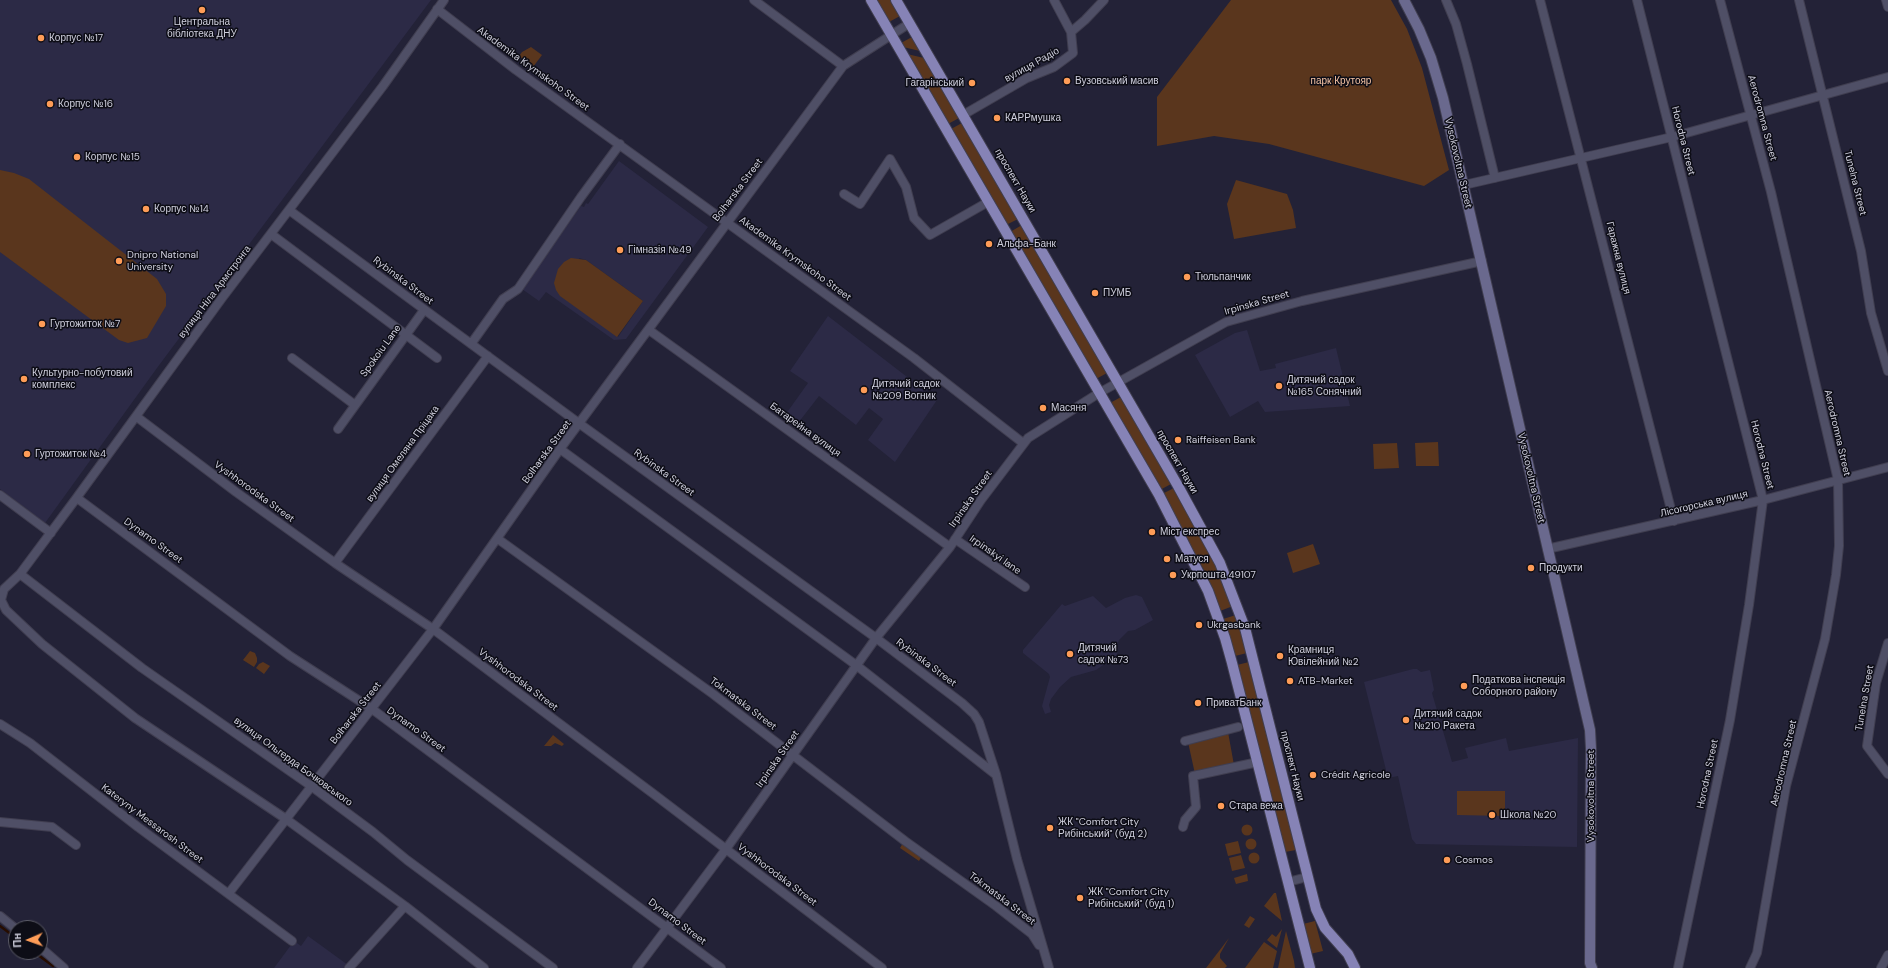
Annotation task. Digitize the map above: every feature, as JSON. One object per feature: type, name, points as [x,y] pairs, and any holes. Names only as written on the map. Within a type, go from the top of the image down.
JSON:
[{"type":"main road","points":[[871,0],[1159,495],[1208,591],[1225,638],[1310,968]]},
{"type":"main road","name":"проспект Науки","points":[[896,0],[1220,562],[1234,596],[1253,658],[1307,877],[1321,921],[1348,954],[1355,968]]},
{"type":"main road","name":"Vysokovoltna Street","points":[[1404,0],[1420,29],[1431,58],[1464,185],[1547,550],[1590,730],[1590,963],[1592,968]]},
{"type":"street","name":"вулиця Ніла Армстронга","points":[[286,819],[134,718],[81,677],[42,644],[6,610],[1,600],[4,583],[20,574],[222,298],[383,86],[436,9],[444,0]]},
{"type":"street","points":[[754,0],[843,66]]},
{"type":"street","points":[[1054,0],[1071,32],[1104,0]]},
{"type":"street","points":[[1446,0],[1456,24],[1495,178]]},
{"type":"street","name":"Гаражна вулиця","points":[[1540,0],[1582,158],[1674,521]]},
{"type":"street","name":"Horodna Street","points":[[1637,0],[1763,500],[1749,605],[1730,720],[1678,968]]},
{"type":"street","name":"Aerodromna Street","points":[[1720,0],[1752,115],[1838,480],[1839,546],[1836,575],[1826,632],[1786,786],[1757,953],[1750,968]]},
{"type":"street","name":"Tunelna Street","points":[[1800,0],[1861,251],[1871,312],[1888,371]]},
{"type":"street","points":[[1886,0],[1888,7]]},
{"type":"street","name":"Akademika Krymskoho Street","points":[[436,9],[521,74],[620,144],[914,358],[1023,443]]},
{"type":"street","name":"Bolharska Street","points":[[229,894],[433,630],[560,449],[580,424],[843,66],[910,23]]},
{"type":"street","name":"вулиця Радіо","points":[[963,115],[1028,78],[1054,67],[1073,53],[1071,32]]},
{"type":"street","points":[[1464,185],[1672,137],[1888,77]]},
{"type":"street","points":[[471,344],[503,299],[518,289],[581,197],[620,144]]},
{"type":"street","points":[[844,194],[860,204],[890,159],[906,187],[914,218],[930,234],[988,202]]},
{"type":"street","name":"Rybinska Street","points":[[289,210],[580,424],[876,638],[962,703],[974,714],[979,722],[996,774],[1015,851],[1049,968]]},
{"type":"street","points":[[271,234],[437,358]]},
{"type":"street","name":"Irpinska Street","points":[[637,968],[726,849],[876,638],[950,547],[1028,438],[1099,393],[1226,322],[1302,301],[1482,260]]},
{"type":"street","name":"Spokoiu Lane","points":[[338,429],[424,310]]},
{"type":"street","name":"Батарейна вулиця","points":[[649,330],[950,547]]},
{"type":"street","name":"вулиця Омеляна Пріцака","points":[[335,563],[488,356]]},
{"type":"street","points":[[292,358],[355,405]]},
{"type":"street","name":"Vyshhorodska Street","points":[[137,416],[236,492],[335,563],[433,630],[726,849],[882,968]]},
{"type":"street","points":[[560,449],[856,666],[996,774]]},
{"type":"street","name":"Лісогорська вулиця","points":[[1547,550],[1763,500],[1888,467]]},
{"type":"street","points":[[0,495],[50,533]]},
{"type":"street","name":"Dynamo Street","points":[[77,498],[290,656],[372,709],[721,968]]},
{"type":"street","name":"Tokmatska Street","points":[[498,538],[794,755],[905,841],[1032,934],[1044,953]]},
{"type":"street","name":"Irpinskyi lane","points":[[955,539],[1025,587]]},
{"type":"street","name":"вулиця Ольгерда Бочковського","points":[[20,574],[142,668],[311,786],[373,832],[406,860],[553,968]]},
{"type":"street","name":"Tunelna Street","points":[[1888,643],[1876,683],[1867,746],[1888,774]]},
{"type":"street","name":"Kateryny Messarosh Street","points":[[0,724],[30,743],[138,827],[292,941]]},
{"type":"street","points":[[1185,741],[1238,728]]},
{"type":"street","points":[[1183,827],[1186,820],[1196,807],[1194,776],[1258,762]]},
{"type":"street","points":[[286,819],[405,906],[484,968]]},
{"type":"street","points":[[0,822],[52,827],[76,845]]},
{"type":"street","points":[[1288,882],[1307,877]]},
{"type":"street","points":[[349,968],[405,906]]},
{"type":"street","points":[[0,916],[8,922]]},
{"type":"street","points":[[48,954],[64,968]]},
{"type":"street","points":[[1881,968],[1888,955]]},
{"type":"shaded area","name":"Dnipro National University","points":[[0,0],[431,0],[157,368],[45,523],[0,489]]},
{"type":"shaded area","name":"Гімназія №49","points":[[619,161],[708,227],[626,339],[614,340],[546,292],[539,301],[522,289],[581,206],[584,207],[586,203],[588,204]],"holes":[[[579,258],[586,260],[643,301],[618,337]]]},
{"type":"shaded area","name":"Дитячий садок №209 Вогник","points":[[828,316],[937,400],[895,462],[868,440],[883,419],[869,408],[856,425],[819,396],[795,427],[783,418],[808,383],[790,371]]},
{"type":"shaded area","name":"Дитячий садок №165 Сонячний","points":[[1247,330],[1260,371],[1276,368],[1275,364],[1336,348],[1350,406],[1265,412],[1258,401],[1230,417],[1195,355],[1235,333]]},
{"type":"shaded area","name":"Дитячий садок №73","points":[[1136,595],[1142,597],[1153,620],[1135,630],[1128,631],[1119,640],[1117,645],[1118,652],[1116,656],[1096,670],[1071,677],[1060,687],[1051,699],[1049,705],[1051,712],[1045,714],[1042,706],[1050,677],[1049,674],[1023,653],[1023,650],[1062,604],[1065,606],[1093,596],[1106,608],[1125,598]]},
{"type":"shaded area","name":"Школа №20","points":[[1417,669],[1421,672],[1430,670],[1434,690],[1432,693],[1452,762],[1468,758],[1465,748],[1506,738],[1509,751],[1578,738],[1577,847],[1416,844],[1412,839],[1398,776],[1388,778],[1364,682]]},
{"type":"shaded area","points":[[308,936],[348,965],[346,968],[274,968],[294,941],[301,946]]},
{"type":"green space","points":[[876,0],[891,0],[900,16],[889,22]]},
{"type":"green space","name":"парк Крутояр","points":[[1231,0],[1391,0],[1407,29],[1422,68],[1449,170],[1424,186],[1269,144],[1214,136],[1157,146],[1157,97]]},
{"type":"green space","points":[[912,37],[920,51],[903,47],[901,43]]},
{"type":"green space","points":[[531,47],[542,55],[533,67],[519,56],[522,52]]},
{"type":"green space","points":[[907,54],[924,58],[959,118],[948,124]]},
{"type":"green space","points":[[962,123],[1018,219],[1006,225],[951,129]]},
{"type":"green space","points":[[0,170],[14,173],[29,179],[157,279],[166,294],[166,306],[147,338],[128,343],[119,340],[0,252]]},
{"type":"green space","points":[[1236,180],[1287,194],[1293,210],[1296,228],[1234,239],[1227,204]]},
{"type":"green space","points":[[1022,225],[1107,373],[1096,379],[1010,232]]},
{"type":"green space","points":[[571,258],[586,260],[643,301],[617,337],[560,296],[556,290],[554,283],[558,269],[564,262]]},
{"type":"green space","points":[[1121,397],[1171,484],[1160,490],[1110,403]]},
{"type":"green space","points":[[1438,442],[1439,466],[1416,466],[1415,443]]},
{"type":"green space","points":[[1397,443],[1399,468],[1374,469],[1373,444]]},
{"type":"green space","points":[[1174,488],[1216,564],[1233,606],[1220,611],[1204,570],[1162,494]]},
{"type":"green space","points":[[1313,544],[1320,564],[1293,573],[1287,553]]},
{"type":"green space","points":[[1236,615],[1247,653],[1235,656],[1223,619]]},
{"type":"green space","points":[[250,651],[255,653],[257,658],[257,662],[254,667],[243,660]]},
{"type":"green space","points":[[263,662],[270,666],[264,674],[256,668]]},
{"type":"green space","points":[[1249,662],[1296,850],[1285,852],[1237,665]]},
{"type":"green space","points":[[1228,732],[1234,765],[1195,774],[1188,742]]},
{"type":"green space","points":[[553,735],[564,744],[562,746],[555,743],[551,746],[544,746]]},
{"type":"green space","points":[[1457,791],[1505,791],[1505,816],[1457,815]]},
{"type":"green space","points":[[1247,824],[1251,826],[1253,830],[1251,834],[1247,836],[1243,834],[1241,830],[1243,826]]},
{"type":"green space","points":[[1251,838],[1255,840],[1257,844],[1255,848],[1251,850],[1247,848],[1245,844],[1247,840]]},
{"type":"green space","points":[[1238,841],[1241,853],[1228,856],[1225,844]]},
{"type":"green space","points":[[903,843],[922,856],[919,861],[900,848]]},
{"type":"green space","points":[[1254,852],[1258,854],[1260,858],[1258,862],[1254,864],[1250,862],[1248,858],[1250,854]]},
{"type":"green space","points":[[1241,855],[1245,868],[1232,871],[1229,858]]},
{"type":"green space","points":[[1247,874],[1248,881],[1236,884],[1234,878]]},
{"type":"green space","points":[[1274,893],[1276,893],[1282,921],[1264,906]]},
{"type":"green space","points":[[1250,916],[1255,919],[1249,928],[1244,925]]},
{"type":"green space","points":[[1315,921],[1323,951],[1310,954],[1303,924]]},
{"type":"green space","points":[[1282,929],[1277,948],[1267,940],[1272,934],[1276,937]]},
{"type":"green space","points":[[1286,931],[1294,961],[1295,968],[1278,968]]},
{"type":"green space","points":[[1229,938],[1220,954],[1220,958],[1227,966],[1225,968],[1206,968]]},
{"type":"green space","points":[[1264,942],[1277,951],[1273,968],[1245,968]]},
{"type":"waterway","points":[[0,926],[8,932]]},
{"type":"waterway","points":[[45,960],[53,966]]},
{"type":"place","name":"Центральна бібліотека ДНУ","points":[[202,10]]},
{"type":"place","name":"Корпус №17","points":[[41,38]]},
{"type":"place","name":"Вузовський масив","points":[[1067,81]]},
{"type":"place","name":"Гагарінський","points":[[972,83]]},
{"type":"place","name":"Корпус №16","points":[[50,104]]},
{"type":"place","name":"КАРРмушка","points":[[997,118]]},
{"type":"place","name":"Корпус №15","points":[[77,157]]},
{"type":"place","name":"Корпус №14","points":[[146,209]]},
{"type":"place","name":"Альфа-Банк","points":[[989,244]]},
{"type":"place","name":"Гімназія №49","points":[[620,250]]},
{"type":"place","name":"Dnipro National University","points":[[119,261]]},
{"type":"place","name":"Тюльпанчик","points":[[1187,277]]},
{"type":"place","name":"ПУМБ","points":[[1095,293]]},
{"type":"place","name":"Гуртожиток №7","points":[[42,324]]},
{"type":"place","name":"Культурно-побутовий комплекс","points":[[24,379]]},
{"type":"place","name":"Дитячий садок №165 Сонячний","points":[[1279,386]]},
{"type":"place","name":"Дитячий садок №209 Вогник","points":[[864,390]]},
{"type":"place","name":"Масяня","points":[[1043,408]]},
{"type":"place","name":"Raiffeisen Bank","points":[[1178,440]]},
{"type":"place","name":"Гуртожиток №4","points":[[27,454]]},
{"type":"place","name":"Міст експрес","points":[[1152,532]]},
{"type":"place","name":"Матуся","points":[[1167,559]]},
{"type":"place","name":"Продукти","points":[[1531,568]]},
{"type":"place","name":"Укрпошта 49107","points":[[1173,575]]},
{"type":"place","name":"Ukrgasbank","points":[[1199,625]]},
{"type":"place","name":"Дитячий садок №73","points":[[1070,654]]},
{"type":"place","name":"Крамниця Ювілейний №2","points":[[1280,656]]},
{"type":"place","name":"ATB-Market","points":[[1290,681]]},
{"type":"place","name":"Податкова інспекція Соборного району","points":[[1464,686]]},
{"type":"place","name":"ПриватБанк","points":[[1198,703]]},
{"type":"place","name":"Дитячий садок №210 Ракета","points":[[1406,720]]},
{"type":"place","name":"Crédit Agricole","points":[[1313,775]]},
{"type":"place","name":"Стара вежа","points":[[1221,806]]},
{"type":"place","name":"Школа №20","points":[[1492,815]]},
{"type":"place","name":"ЖК \"Comfort City Рибінський\" (буд 2)","points":[[1050,828]]},
{"type":"place","name":"Cosmos","points":[[1447,860]]},
{"type":"place","name":"ЖК \"Comfort City Рибінський\" (буд 1)","points":[[1080,898]]}]
